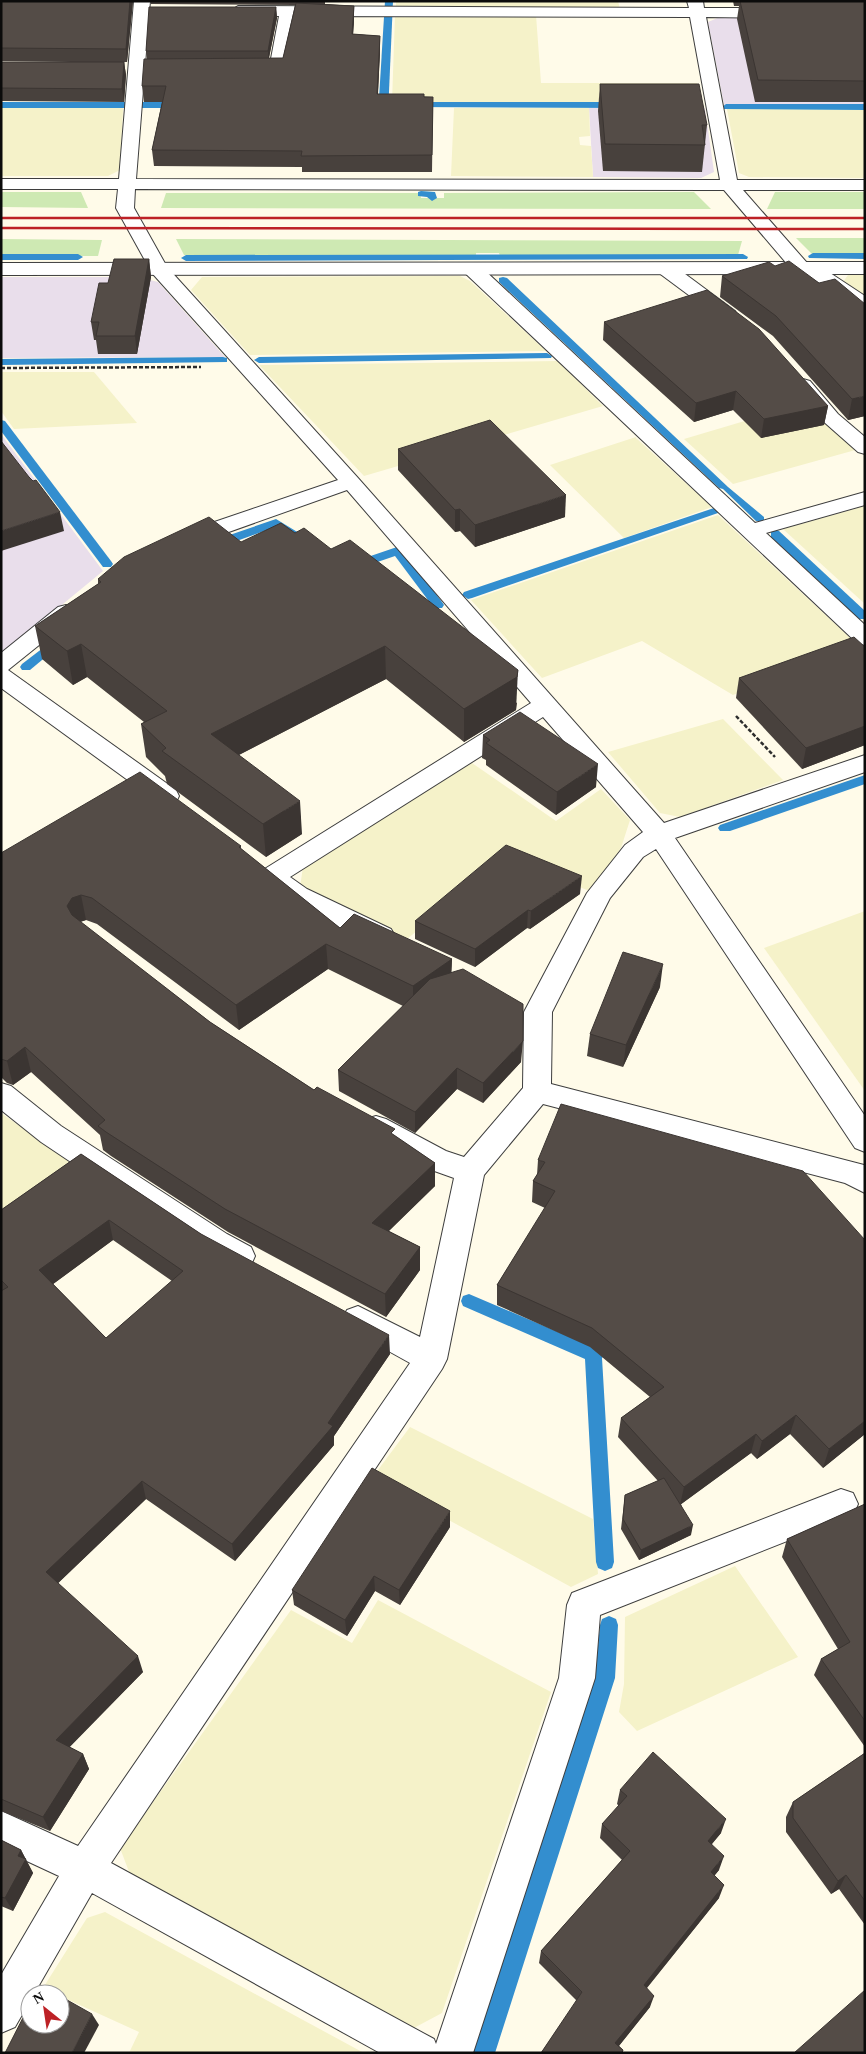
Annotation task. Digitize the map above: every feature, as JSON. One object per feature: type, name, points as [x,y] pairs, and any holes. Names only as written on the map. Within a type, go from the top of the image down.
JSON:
[{"type":"street","points":[[696,7],[730,186],[806,268],[865,305]]},
{"type":"street","points":[[220,11],[696,7],[786,13]]},
{"type":"street","points":[[145,8],[143,69],[135,105],[125,208],[159,269],[351,482],[659,834],[865,1140]]},
{"type":"street","points":[[238,69],[277,69],[288,11]]},
{"type":"street","points":[[118,69],[143,69]]},
{"type":"street","points":[[1,184],[865,185]]},
{"type":"street","points":[[1,269],[865,268]]},
{"type":"street","points":[[472,269],[865,638]]},
{"type":"street","points":[[666,269],[742,325]]},
{"type":"street","points":[[789,369],[831,418],[865,448]]},
{"type":"street","points":[[167,546],[351,482]]},
{"type":"street","points":[[750,531],[865,498]]},
{"type":"street","points":[[1,665],[85,597]]},
{"type":"street","points":[[1,676],[187,812]]},
{"type":"street","points":[[405,948],[298,896],[264,870],[546,704]]},
{"type":"street","points":[[1,2013],[85,1869],[431,1359],[470,1172],[537,1091],[529,1008],[600,892],[634,850],[659,834],[865,763]]},
{"type":"street","points":[[537,1091],[854,1173],[865,1181]]},
{"type":"street","points":[[1,1094],[59,1140],[216,1243],[268,1271]]},
{"type":"street","points":[[355,1116],[436,1160],[470,1172]]},
{"type":"street","points":[[336,1308],[431,1359]]},
{"type":"street","points":[[453,2053],[577,1678],[584,1605],[841,1504]]},
{"type":"street","points":[[1,1829],[85,1869],[420,2053]]},
{"type":"path","points":[[1,368],[246,366]]},
{"type":"path","points":[[736,716],[801,785]]},
{"type":"shaded area","points":[[396,1],[618,1],[620,9],[396,8]]},
{"type":"shaded area","points":[[395,15],[536,15],[541,83],[697,83],[701,102],[392,102]]},
{"type":"shaded area","points":[[720,17],[865,17],[865,105],[724,105],[708,22]]},
{"type":"shaded area","points":[[1,108],[123,108],[120,170],[108,176],[1,176]]},
{"type":"shaded area","points":[[454,108],[589,108],[590,136],[579,137],[580,145],[591,146],[593,177],[451,176]]},
{"type":"shaded area","points":[[589,108],[705,108],[714,172],[701,178],[593,177]]},
{"type":"shaded area","points":[[727,109],[865,109],[865,178],[749,177],[739,173]]},
{"type":"shaded area","points":[[848,275],[865,275],[865,297],[843,282]]},
{"type":"shaded area","points":[[460,276],[470,281],[546,351],[250,355],[191,290],[202,277]]},
{"type":"shaded area","points":[[1,277],[138,277],[158,282],[225,357],[1,358]]},
{"type":"shaded area","points":[[558,361],[603,406],[364,476],[259,365]]},
{"type":"shaded area","points":[[1,372],[94,372],[137,423],[14,429],[1,411]]},
{"type":"shaded area","points":[[772,413],[826,418],[859,449],[733,484],[684,439]]},
{"type":"shaded area","points":[[1,434],[103,571],[1,655]]},
{"type":"shaded area","points":[[636,437],[712,507],[624,538],[550,465]]},
{"type":"shaded area","points":[[865,506],[865,604],[783,529]]},
{"type":"shaded area","points":[[718,515],[861,648],[733,695],[642,641],[542,678],[471,600]]},
{"type":"shaded area","points":[[723,719],[783,780],[680,817],[660,813],[608,752]]},
{"type":"shaded area","points":[[472,763],[556,821],[601,789],[630,820],[621,848],[592,892],[507,858],[407,939],[300,887],[303,867]]},
{"type":"shaded area","points":[[865,911],[865,1091],[764,948]]},
{"type":"shaded area","points":[[1,1113],[77,1166],[1,1220]]},
{"type":"shaded area","points":[[410,1427],[593,1519],[598,1574],[571,1587],[372,1478]]},
{"type":"shaded area","points":[[735,1566],[798,1657],[637,1731],[619,1712],[624,1684],[625,1617]]},
{"type":"shaded area","points":[[378,1600],[551,1692],[442,2013],[412,2029],[131,1877],[120,1848],[291,1610],[352,1643]]},
{"type":"shaded area","points":[[105,1912],[364,2053],[129,2053],[139,2032],[70,2001],[70,1984],[46,1984],[87,1918]]},
{"type":"green space","points":[[1,192],[81,192],[88,208],[1,207]]},
{"type":"green space","points":[[694,192],[711,209],[161,208],[166,193],[420,193],[421,198],[444,198],[444,193]]},
{"type":"green space","points":[[775,192],[865,192],[865,209],[767,209]]},
{"type":"green space","points":[[796,238],[865,238],[865,255],[812,254]]},
{"type":"green space","points":[[1,239],[102,240],[98,256],[1,256]]},
{"type":"green space","points":[[176,239],[742,241],[738,255],[500,256],[499,253],[476,253],[476,256],[184,255]]},
{"type":"building","points":[[1,1],[130,1],[126,49],[1,48]]},
{"type":"building","points":[[740,1],[865,1],[865,81],[758,80]]},
{"type":"building","points":[[296,3],[354,6],[352,34],[380,36],[377,94],[424,94],[424,97],[433,97],[432,155],[301,156],[302,151],[152,150],[166,86],[142,86],[144,59],[283,58]]},
{"type":"building","points":[[149,7],[276,7],[268,51],[146,51]]},
{"type":"building","points":[[1,62],[124,62],[122,89],[1,88]]},
{"type":"building","points":[[600,84],[699,84],[707,125],[702,125],[705,145],[605,144]]},
{"type":"building","points":[[114,259],[149,259],[135,336],[96,336],[99,322],[91,322],[99,283],[108,283]]},
{"type":"building","points":[[789,261],[819,283],[835,279],[865,304],[865,396],[852,399],[776,316],[722,276],[769,262],[775,266]]},
{"type":"building","points":[[707,290],[759,329],[828,406],[764,419],[736,391],[696,403],[604,322]]},
{"type":"building","points":[[490,420],[566,495],[475,525],[460,509],[455,510],[398,449]]},
{"type":"building","points":[[1,441],[29,477],[33,481],[36,480],[60,512],[1,531]]},
{"type":"building","points":[[209,517],[241,542],[281,523],[295,533],[304,528],[331,549],[350,540],[518,670],[517,677],[464,709],[385,646],[211,734],[300,801],[263,824],[162,751],[166,748],[141,724],[167,711],[81,644],[67,651],[35,626],[101,582],[98,579],[124,557]]},
{"type":"building","points":[[854,637],[865,647],[865,726],[806,748],[739,678]]},
{"type":"building","points":[[520,712],[598,764],[557,792],[486,743],[490,740],[483,735]]},
{"type":"building","points":[[140,772],[241,846],[239,847],[340,928],[354,914],[452,959],[413,986],[326,944],[236,1005],[92,898],[81,895],[72,898],[67,906],[72,915],[210,1022],[314,1090],[317,1087],[395,1129],[391,1133],[435,1163],[372,1223],[420,1247],[385,1294],[225,1209],[106,1132],[98,1126],[105,1120],[25,1047],[7,1061],[1,1059],[1,853]]},
{"type":"building","points":[[506,845],[582,876],[531,911],[528,910],[475,949],[415,921]]},
{"type":"building","points":[[623,952],[663,964],[626,1045],[590,1034]]},
{"type":"building","points":[[463,969],[523,1004],[523,1041],[483,1083],[457,1068],[415,1112],[338,1070],[430,979]]},
{"type":"building","points":[[561,1104],[803,1171],[865,1240],[865,1421],[829,1449],[796,1415],[762,1441],[756,1434],[684,1487],[621,1418],[664,1387],[592,1328],[497,1285],[555,1191],[533,1181],[545,1162],[538,1160]]},
{"type":"building","points":[[81,1154],[201,1234],[389,1335],[328,1423],[333,1426],[232,1544],[142,1481],[46,1572],[138,1656],[56,1740],[83,1754],[43,1817],[1,1799],[1,1291],[8,1287],[1,1280],[1,1210]],"holes":[[[109,1220],[183,1271],[106,1338],[39,1270]]]},
{"type":"building","points":[[372,1468],[450,1511],[399,1590],[374,1576],[345,1620],[292,1590]]},
{"type":"building","points":[[664,1478],[693,1525],[641,1550],[623,1519],[625,1495]]},
{"type":"building","points":[[865,1504],[865,1721],[821,1659],[850,1642],[787,1539]]},
{"type":"building","points":[[653,1752],[726,1819],[708,1841],[724,1856],[711,1872],[724,1885],[644,1985],[654,1996],[615,2043],[623,2050],[622,2053],[541,2053],[582,1992],[541,1951],[630,1851],[602,1824],[627,1796],[620,1790]]},
{"type":"building","points":[[865,1753],[865,1901],[846,1875],[838,1881],[793,1818],[793,1802]]},
{"type":"building","points":[[1,1840],[21,1850],[18,1856],[26,1859],[5,1898],[1,1897]]},
{"type":"building","points":[[865,1990],[865,2053],[794,2053]]},
{"type":"building","points":[[70,2002],[92,2014],[72,2053],[5,2053],[20,2024],[20,2034],[70,2034]]},
{"type":"waterway","points":[[383,114],[389,1]]},
{"type":"waterway","points":[[1,105],[182,105]]},
{"type":"waterway","points":[[413,105],[618,105]]},
{"type":"waterway","points":[[726,107],[865,107]]},
{"type":"waterway","points":[[421,194],[432,194],[432,198]]},
{"type":"waterway","points":[[813,256],[865,256]]},
{"type":"waterway","points":[[1,257],[78,257]]},
{"type":"waterway","points":[[186,258],[743,257]]},
{"type":"waterway","points":[[503,280],[723,486]]},
{"type":"waterway","points":[[259,360],[547,356]]},
{"type":"waterway","points":[[1,362],[223,360]]},
{"type":"waterway","points":[[1,423],[107,564]]},
{"type":"waterway","points":[[728,490],[760,519]]},
{"type":"waterway","points":[[468,595],[714,511]]},
{"type":"waterway","points":[[216,544],[276,523],[295,536]]},
{"type":"waterway","points":[[775,534],[863,616]]},
{"type":"waterway","points":[[357,565],[397,551],[438,605]]},
{"type":"waterway","points":[[26,667],[56,642]]},
{"type":"waterway","points":[[725,828],[865,779]]},
{"type":"waterway","points":[[469,1301],[593,1355]]},
{"type":"waterway","points":[[593,1355],[609,1339]]},
{"type":"waterway","points":[[593,1355],[605,1562]]},
{"type":"waterway","points":[[484,2053],[605,1678],[609,1625]]},
{"type":"railway","points":[[1,218],[865,218]]},
{"type":"railway","points":[[1,228],[865,229]]}]
